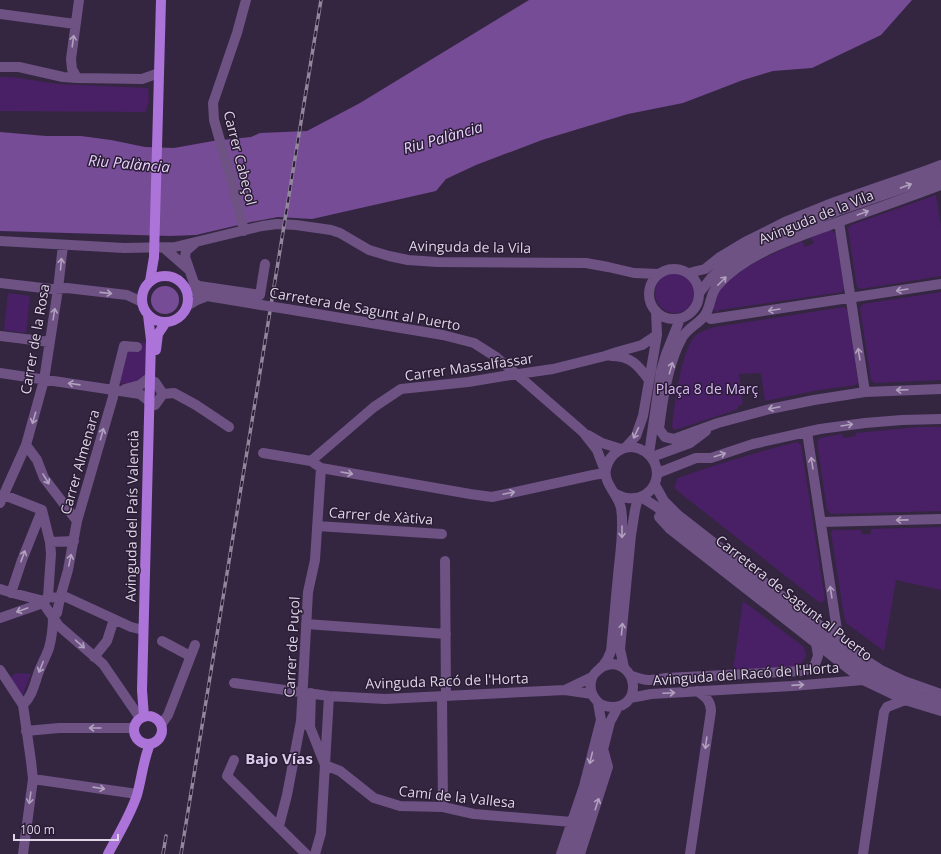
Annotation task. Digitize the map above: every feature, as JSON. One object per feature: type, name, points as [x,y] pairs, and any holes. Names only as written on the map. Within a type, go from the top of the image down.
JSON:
[{"type":"main road","points":[[150,281],[154,257],[161,0]]},
{"type":"main road","points":[[154,257],[158,265],[167,276]]},
{"type":"main road","points":[[167,276],[178,280],[186,289],[188,297],[187,306],[184,313],[179,318],[166,322],[159,322],[153,320],[144,309],[142,302],[143,290],[150,281],[156,277],[167,276]]},
{"type":"main road","name":"Avinguda del País Valencià","points":[[144,717],[148,689],[152,403],[148,315]]},
{"type":"main road","name":"Avinguda del País Valencià","points":[[152,380],[156,340],[166,322]]},
{"type":"main road","name":"Avinguda del País Valencià","points":[[144,717],[142,690],[143,630],[152,403]]},
{"type":"main road","points":[[144,717],[156,719],[161,725],[162,734],[156,741],[145,743],[136,737],[134,728],[136,723],[144,717]]},
{"type":"main road","points":[[108,854],[124,825],[137,794],[145,756],[145,743]]},
{"type":"street","points":[[77,78],[72,70],[71,59],[79,0]]},
{"type":"street","name":"Carrer Cabeçol","points":[[244,231],[214,120],[213,103],[237,33],[246,0]]},
{"type":"street","points":[[0,14],[76,24]]},
{"type":"street","points":[[0,67],[18,67],[63,77],[142,79],[158,84]]},
{"type":"street","points":[[142,79],[159,73]]},
{"type":"street","name":"Avinguda de la Vila","points":[[689,274],[705,269],[745,242],[786,222],[835,202],[941,165]]},
{"type":"street","name":"Avinguda de la Vila","points":[[700,292],[711,278],[725,265],[748,250],[787,231],[837,211],[941,175]]},
{"type":"street","name":"Avinguda de la Vila","points":[[705,315],[712,292],[731,273],[753,258],[792,240],[941,185]]},
{"type":"street","points":[[839,222],[865,392]]},
{"type":"street","name":"Avinguda de la Vila","points":[[0,241],[124,248],[164,248],[194,244],[277,224],[321,228],[340,233],[369,250],[408,260],[437,262],[586,264],[634,273],[659,274]]},
{"type":"street","points":[[194,244],[186,251],[185,257],[194,283],[199,286],[260,295],[266,264]]},
{"type":"street","name":"Carrer de la Rosa","points":[[2,499],[26,445],[44,380],[63,245]]},
{"type":"street","points":[[164,248],[189,269]]},
{"type":"street","points":[[673,269],[679,269],[689,274],[696,282],[700,292],[698,304],[695,309],[680,319],[667,318],[656,311],[650,302],[649,292],[652,282],[659,274],[673,269]]},
{"type":"street","points":[[634,273],[649,292]]},
{"type":"street","points":[[0,283],[51,289],[67,288],[127,295],[142,302]]},
{"type":"street","points":[[941,284],[711,319],[705,315],[686,331],[681,339],[669,373],[659,429],[665,437],[674,439],[718,423],[770,409],[814,400],[865,392],[941,389]]},
{"type":"street","name":"Carretera de Sagunt al Puerto","points":[[186,289],[207,296],[443,335],[474,343],[496,357],[583,432],[602,443],[623,448]]},
{"type":"street","points":[[187,306],[207,296]]},
{"type":"street","points":[[561,854],[584,786],[601,720],[598,703],[592,694],[590,686],[592,677],[607,660],[611,651],[622,535],[621,508],[616,494],[608,485],[605,472],[608,462],[613,454],[623,448],[636,436],[643,416],[657,335],[656,311]]},
{"type":"street","points":[[616,494],[627,498],[639,498],[649,492],[655,485],[658,473],[651,455],[661,371],[680,319]]},
{"type":"street","name":"Carrer Massalfassar","points":[[311,461],[374,407],[401,389],[468,382],[553,369],[642,345],[657,335]]},
{"type":"street","points":[[0,336],[50,342]]},
{"type":"street","name":"Carrer Almenara","points":[[23,705],[28,700],[33,690],[49,647],[53,616],[57,613],[68,570],[77,521],[113,397],[113,390],[124,346],[137,346]]},
{"type":"street","name":"Carrer Massalfassar","points":[[605,356],[620,356],[627,358],[640,367],[649,380]]},
{"type":"street","points":[[0,373],[140,394],[152,403],[163,394],[174,393],[196,405],[229,427]]},
{"type":"street","points":[[113,390],[129,389],[152,380],[163,394]]},
{"type":"street","points":[[658,473],[696,458],[711,458],[753,444],[807,432],[865,423],[941,419]]},
{"type":"street","points":[[623,448],[638,448],[651,455],[690,442],[718,423]]},
{"type":"street","name":"Carretera de Sagunt al Puerto","points":[[583,432],[597,450],[605,472]]},
{"type":"street","points":[[807,432],[837,630]]},
{"type":"street","points":[[26,445],[37,460],[44,478],[77,521]]},
{"type":"street","points":[[263,453],[311,461],[321,468],[492,497],[605,472]]},
{"type":"street","name":"Carrer de Puçol","points":[[279,826],[305,724],[307,693],[306,624],[308,592],[315,560],[321,468]]},
{"type":"street","name":"Carretera de Sagunt al Puerto","points":[[655,485],[664,501],[671,508],[859,656],[881,670],[904,681],[941,694]]},
{"type":"street","points":[[598,703],[608,707],[618,707],[625,704],[630,698],[634,688],[632,676],[624,667],[620,649],[631,534],[635,510],[639,498]]},
{"type":"street","name":"Carretera de Sagunt al Puerto","points":[[639,498],[657,507],[678,526],[855,664],[876,678],[900,690],[941,704]]},
{"type":"street","points":[[2,499],[42,510]]},
{"type":"street","points":[[657,507],[659,517],[670,529],[863,680],[905,700],[941,711]]},
{"type":"street","points":[[671,508],[690,515],[862,650],[884,664],[906,675],[941,687]]},
{"type":"street","points":[[42,510],[50,542],[51,566],[45,600],[47,609],[59,626],[103,664],[144,717]]},
{"type":"street","points":[[11,593],[22,560],[42,510]]},
{"type":"street","points":[[821,522],[941,519]]},
{"type":"street","name":"Carrer de Xàtiva","points":[[317,526],[442,534]]},
{"type":"street","points":[[50,542],[74,541]]},
{"type":"street","points":[[443,807],[446,634],[445,561]]},
{"type":"street","points":[[0,589],[11,593],[45,600]]},
{"type":"street","points":[[0,618],[45,600],[66,596],[131,627],[143,630]]},
{"type":"street","points":[[94,657],[107,641],[114,619]]},
{"type":"street","points":[[306,624],[446,634]]},
{"type":"street","points":[[162,641],[190,656]]},
{"type":"street","name":"Avinguda del Racó de l'Horta","points":[[632,676],[651,681],[666,678],[803,672],[814,667],[818,656],[816,643]]},
{"type":"street","points":[[161,725],[168,715],[195,645]]},
{"type":"street","points":[[601,667],[613,664],[624,667]]},
{"type":"street","points":[[0,670],[23,705],[33,779],[23,854]]},
{"type":"street","name":"Avinguda Racó de l'Horta","points":[[565,690],[592,677]]},
{"type":"street","name":"Avinguda del Racó de l'Horta","points":[[630,698],[652,694],[863,680]]},
{"type":"street","name":"Avinguda Racó de l'Horta","points":[[234,683],[329,696],[385,699],[565,690],[592,694]]},
{"type":"street","points":[[864,854],[884,712],[887,706],[884,690]]},
{"type":"street","points":[[690,854],[711,711],[711,705],[705,696],[697,691]]},
{"type":"street","points":[[316,854],[321,833],[329,696]]},
{"type":"street","points":[[887,706],[905,700]]},
{"type":"street","points":[[570,854],[582,823],[604,750],[610,722],[618,707]]},
{"type":"street","points":[[305,724],[325,765]]},
{"type":"street","points":[[26,731],[59,728],[134,728]]},
{"type":"street","points":[[580,854],[608,767],[604,750]]},
{"type":"street","points":[[234,760],[227,776],[306,854]]},
{"type":"street","name":"Camí de la Vallesa","points":[[325,765],[340,770],[374,798],[386,803],[400,806],[443,807],[474,814],[572,822]]},
{"type":"street","points":[[33,779],[137,794]]},
{"type":"green space","points":[[0,77],[11,77],[58,84],[148,88],[149,101],[145,112],[0,111]]},
{"type":"green space","points":[[936,195],[941,226],[941,276],[861,289],[857,287],[848,229],[851,225]]},
{"type":"green space","points":[[829,229],[836,234],[844,288],[842,292],[719,310],[718,313],[714,310],[712,305],[718,293],[736,274],[768,256],[802,241],[805,247],[814,243],[811,238]]},
{"type":"green space","points":[[675,273],[683,275],[689,279],[693,285],[695,293],[693,301],[689,307],[683,311],[675,313],[667,311],[661,307],[657,301],[655,293],[657,285],[661,279],[667,275]]},
{"type":"green space","points":[[941,292],[941,380],[875,383],[871,380],[860,308],[863,304]]},
{"type":"green space","points":[[8,293],[30,296],[26,333],[4,330]]},
{"type":"green space","name":"Plaça 8 de Març","points":[[844,307],[848,310],[858,382],[856,385],[819,390],[765,401],[761,373],[739,374],[743,404],[738,406],[738,409],[675,430],[672,427],[676,393],[682,366],[690,343],[697,334],[715,327]]},
{"type":"green space","points":[[137,342],[146,343],[146,375],[142,382],[131,384],[118,383],[126,349],[136,347]]},
{"type":"green space","points":[[919,427],[941,427],[941,511],[831,514],[827,510],[817,442],[820,438],[842,434],[843,438],[856,436],[856,433]]},
{"type":"green space","points":[[797,442],[801,445],[825,600],[820,603],[674,487],[678,478],[738,458]]},
{"type":"green space","points":[[941,527],[941,590],[896,580],[884,651],[846,623],[831,533],[833,530],[861,530],[861,534],[871,534],[871,529]]},
{"type":"green space","points":[[743,601],[804,647],[806,656],[800,666],[733,670]]},
{"type":"green space","points":[[16,673],[31,674],[22,697],[9,678]]},
{"type":"water","name":"Riu Palància","points":[[529,0],[912,0],[881,35],[812,68],[773,71],[743,80],[683,103],[628,114],[542,140],[476,165],[446,179],[436,191],[312,219],[278,217],[196,235],[170,236],[0,231],[0,132],[46,136],[81,136],[145,147],[174,148],[213,141],[251,137],[260,133],[307,131],[360,103]]},
{"type":"water","points":[[165,286],[175,290],[179,300],[175,310],[165,314],[155,310],[151,300],[155,290]]},
{"type":"railway","points":[[181,854],[321,0]]},
{"type":"railway","points":[[163,854],[166,836]]},
{"type":"district","name":"Bajo Vías","points":[[279,759]]}]
